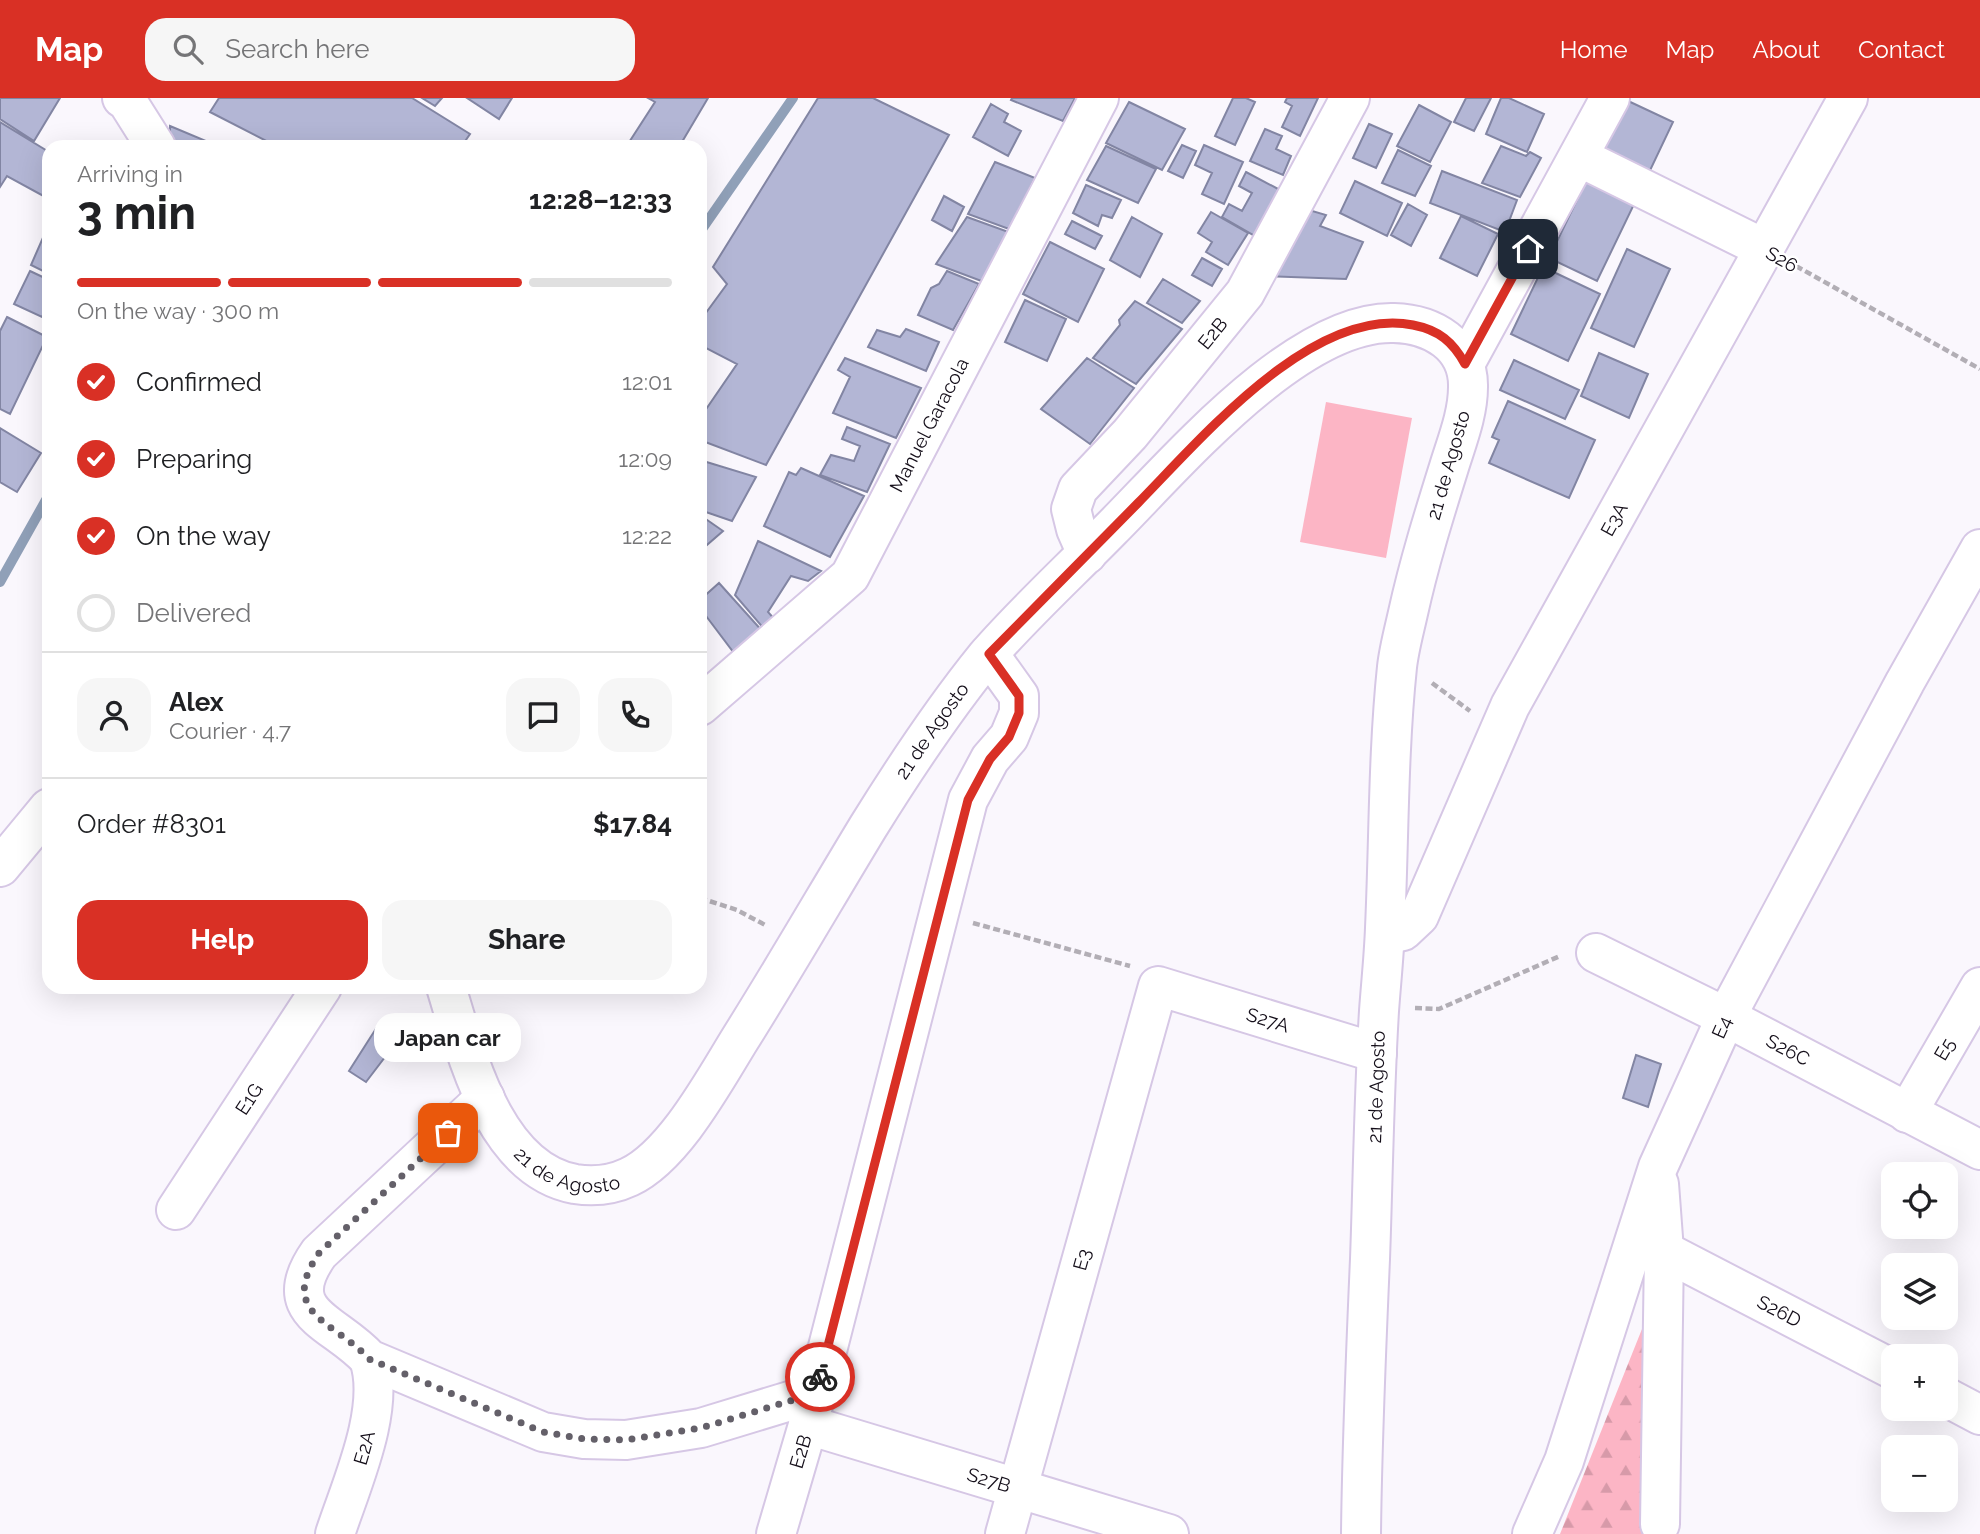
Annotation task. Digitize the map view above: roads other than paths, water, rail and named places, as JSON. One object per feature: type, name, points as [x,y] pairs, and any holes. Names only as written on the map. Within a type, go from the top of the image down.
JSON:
[{"type":"street","points":[[122,98],[151,140]]},
{"type":"street","name":"Manuel Garacola","points":[[707,700],[850,576],[1099,98]]},
{"type":"street","name":"E2B","points":[[1087,554],[1070,509],[1078,489],[1130,434],[1245,293],[1350,98]]},
{"type":"street","points":[[1465,364],[1610,98]]},
{"type":"street","name":"E3A","points":[[1385,935],[1404,931],[1419,916],[1510,706],[1848,98]]},
{"type":"street","name":"S26","points":[[1579,157],[1765,249]]},
{"type":"street","name":"21 de Agosto","points":[[448,994],[464,1046],[485,1098],[501,1129],[536,1168],[553,1178],[587,1185],[597,1186],[626,1179],[654,1159],[696,1109],[800,943],[871,822],[934,726],[989,654],[1230,410],[1300,355],[1329,339],[1377,323],[1404,323],[1439,334],[1456,347],[1465,364],[1468,387],[1464,415],[1417,571],[1397,658],[1377,1053],[1361,1534]]},
{"type":"street","name":"E4","points":[[1532,1534],[1564,1461],[1658,1167],[1726,1017],[1905,682],[1980,549]]},
{"type":"street","name":"E2B","points":[[776,1534],[812,1409],[968,800],[990,759],[1009,737],[1019,713],[1019,696],[989,654]]},
{"type":"street","points":[[0,867],[42,816]]},
{"type":"street","name":"S26C","points":[[1596,953],[1726,1017],[1980,1150]]},
{"type":"street","name":"S27A","points":[[1148,977],[1377,1053]]},
{"type":"street","name":"E3","points":[[1005,1534],[1148,977]]},
{"type":"street","name":"E5","points":[[1907,1113],[1980,987]]},
{"type":"street","name":"E1G","points":[[176,1210],[318,994]]},
{"type":"street","points":[[485,1098],[319,1253],[309,1267],[304,1284],[306,1301],[315,1317],[349,1339],[369,1359],[543,1432],[584,1439],[626,1440],[812,1409]]},
{"type":"street","points":[[1658,1167],[1664,1251],[1660,1524]]},
{"type":"street","name":"S26D","points":[[1664,1251],[1881,1363]]},
{"type":"street","name":"E2A","points":[[335,1534],[367,1435],[374,1391],[374,1374],[369,1359]]},
{"type":"street","points":[[1958,1403],[1980,1415]]},
{"type":"street","name":"S27B","points":[[812,1409],[1017,1487],[1169,1534]]},
{"type":"waterway","points":[[707,222],[793,98]]},
{"type":"waterway","points":[[0,582],[42,507]]},
{"type":"place","name":"Japan car","points":[[448,1133]]}]
